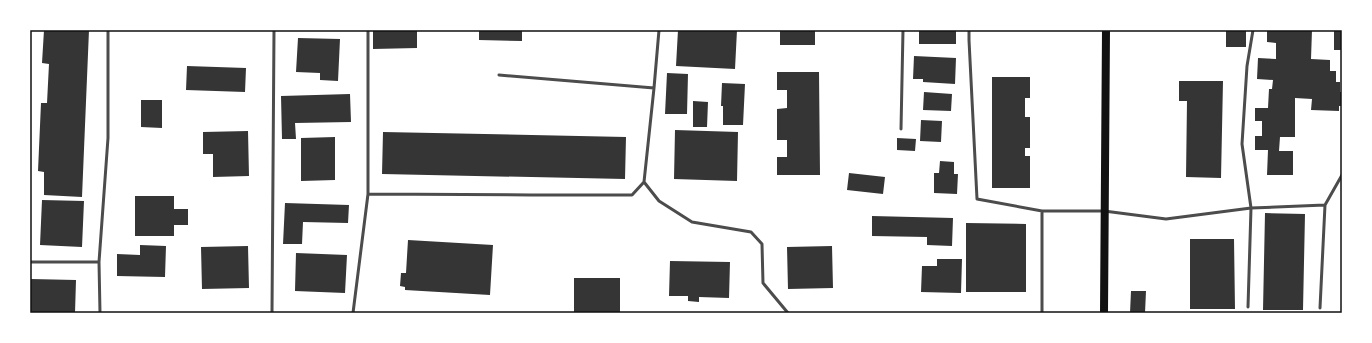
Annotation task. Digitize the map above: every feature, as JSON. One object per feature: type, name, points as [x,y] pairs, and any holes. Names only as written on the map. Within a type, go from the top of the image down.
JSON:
[{"type":"main road","points":[[1104,313],[1106,30]]},
{"type":"lane","points":[[100,313],[100,262],[108,138],[108,30]]},
{"type":"lane","points":[[272,313],[274,30]]},
{"type":"lane","points":[[353,313],[368,194],[368,30]]},
{"type":"lane","points":[[368,194],[531,196],[632,194],[644,182],[659,30]]},
{"type":"lane","points":[[901,129],[903,30]]},
{"type":"lane","points":[[969,30],[978,199],[1042,211],[1104,211],[1166,219],[1251,208],[1325,204]]},
{"type":"lane","points":[[1248,307],[1251,208],[1242,144],[1247,66],[1253,30]]},
{"type":"lane","points":[[499,75],[654,88]]},
{"type":"lane","points":[[1320,308],[1325,204],[1342,175]]},
{"type":"lane","points":[[644,182],[659,201],[692,222],[751,232],[762,244],[763,282],[788,313]]},
{"type":"lane","points":[[1042,211],[1042,313]]},
{"type":"lane","points":[[30,262],[100,262]]},
{"type":"building","points":[[44,30],[89,30],[82,197],[44,195],[44,172],[38,171],[41,103],[47,103],[49,64],[42,63]]},
{"type":"building","points":[[373,30],[417,30],[417,48],[373,49]]},
{"type":"building","points":[[479,30],[522,30],[522,41],[479,40]]},
{"type":"building","points":[[678,30],[737,30],[735,69],[676,66]]},
{"type":"building","points":[[780,30],[815,30],[815,45],[780,45]]},
{"type":"building","points":[[919,30],[956,30],[956,44],[919,44]]},
{"type":"building","points":[[1226,30],[1246,30],[1246,47],[1226,47]]},
{"type":"building","points":[[1267,30],[1312,30],[1311,59],[1330,60],[1330,71],[1336,71],[1336,82],[1340,82],[1340,92],[1342,92],[1342,106],[1339,106],[1339,111],[1311,110],[1312,99],[1295,98],[1295,137],[1280,137],[1279,151],[1293,151],[1293,175],[1267,175],[1268,150],[1255,150],[1255,136],[1262,136],[1262,121],[1255,121],[1255,108],[1268,108],[1269,89],[1272,89],[1273,80],[1257,79],[1258,58],[1276,59],[1276,43],[1267,42]]},
{"type":"building","points":[[1334,30],[1342,30],[1342,50],[1334,50]]},
{"type":"building","points":[[298,38],[340,39],[338,81],[320,80],[320,73],[296,72]]},
{"type":"building","points":[[914,56],[956,58],[955,84],[923,82],[923,79],[913,79]]},
{"type":"building","points":[[187,66],[246,68],[245,92],[186,90]]},
{"type":"building","points":[[777,72],[819,72],[820,175],[777,175],[777,157],[787,157],[787,140],[777,140],[777,109],[787,108],[787,90],[777,90]]},
{"type":"building","points":[[667,73],[688,74],[687,114],[665,114]]},
{"type":"building","points":[[992,77],[1030,77],[1030,98],[1025,98],[1025,117],[1030,117],[1030,148],[1025,148],[1025,156],[1030,156],[1030,188],[992,188]]},
{"type":"building","points":[[1179,81],[1223,81],[1221,178],[1186,177],[1187,101],[1179,101]]},
{"type":"building","points":[[722,83],[745,84],[743,125],[723,125],[723,106],[721,106]]},
{"type":"building","points":[[924,92],[952,94],[951,111],[923,110]]},
{"type":"building","points":[[350,94],[351,122],[295,123],[296,139],[282,139],[281,96]]},
{"type":"building","points":[[141,100],[162,100],[162,128],[141,127]]},
{"type":"building","points":[[693,101],[708,102],[707,127],[693,127]]},
{"type":"building","points":[[921,120],[942,121],[941,142],[920,141]]},
{"type":"building","points":[[675,130],[738,132],[737,181],[674,179]]},
{"type":"building","points":[[248,131],[249,176],[213,177],[213,154],[203,154],[203,132]]},
{"type":"building","points":[[383,132],[626,137],[625,179],[382,174]]},
{"type":"building","points":[[335,137],[335,180],[301,181],[301,138]]},
{"type":"building","points":[[897,138],[916,139],[915,151],[897,150]]},
{"type":"building","points":[[940,161],[954,162],[954,174],[958,174],[957,194],[934,193],[934,173],[939,173]]},
{"type":"building","points":[[849,173],[885,177],[883,194],[847,190]]},
{"type":"building","points":[[135,196],[174,196],[174,209],[188,209],[188,225],[174,225],[174,236],[135,236]]},
{"type":"building","points":[[42,200],[84,201],[82,247],[40,245]]},
{"type":"building","points":[[285,203],[349,205],[348,223],[303,222],[302,244],[283,244]]},
{"type":"building","points":[[1265,213],[1305,214],[1303,310],[1263,310]]},
{"type":"building","points":[[872,216],[953,218],[952,246],[927,245],[927,237],[872,236]]},
{"type":"building","points":[[966,223],[1026,224],[1026,292],[966,292]]},
{"type":"building","points":[[1190,239],[1234,239],[1235,309],[1190,309]]},
{"type":"building","points":[[408,240],[493,245],[490,295],[405,290],[405,287],[400,286],[401,273],[406,273]]},
{"type":"building","points":[[140,245],[166,246],[165,277],[117,276],[117,254],[140,255]]},
{"type":"building","points":[[248,246],[249,288],[202,289],[201,247]]},
{"type":"building","points":[[832,246],[833,288],[788,289],[787,247]]},
{"type":"building","points":[[296,253],[347,255],[345,293],[295,291]]},
{"type":"building","points":[[937,259],[962,259],[961,293],[921,292],[922,266],[937,266]]},
{"type":"building","points":[[670,261],[730,262],[729,298],[699,297],[699,302],[688,301],[688,296],[669,296]]},
{"type":"building","points":[[574,278],[620,278],[620,313],[574,313]]},
{"type":"building","points":[[31,279],[76,280],[75,313],[30,313]]},
{"type":"building","points":[[1131,291],[1146,291],[1145,313],[1130,313]]}]
